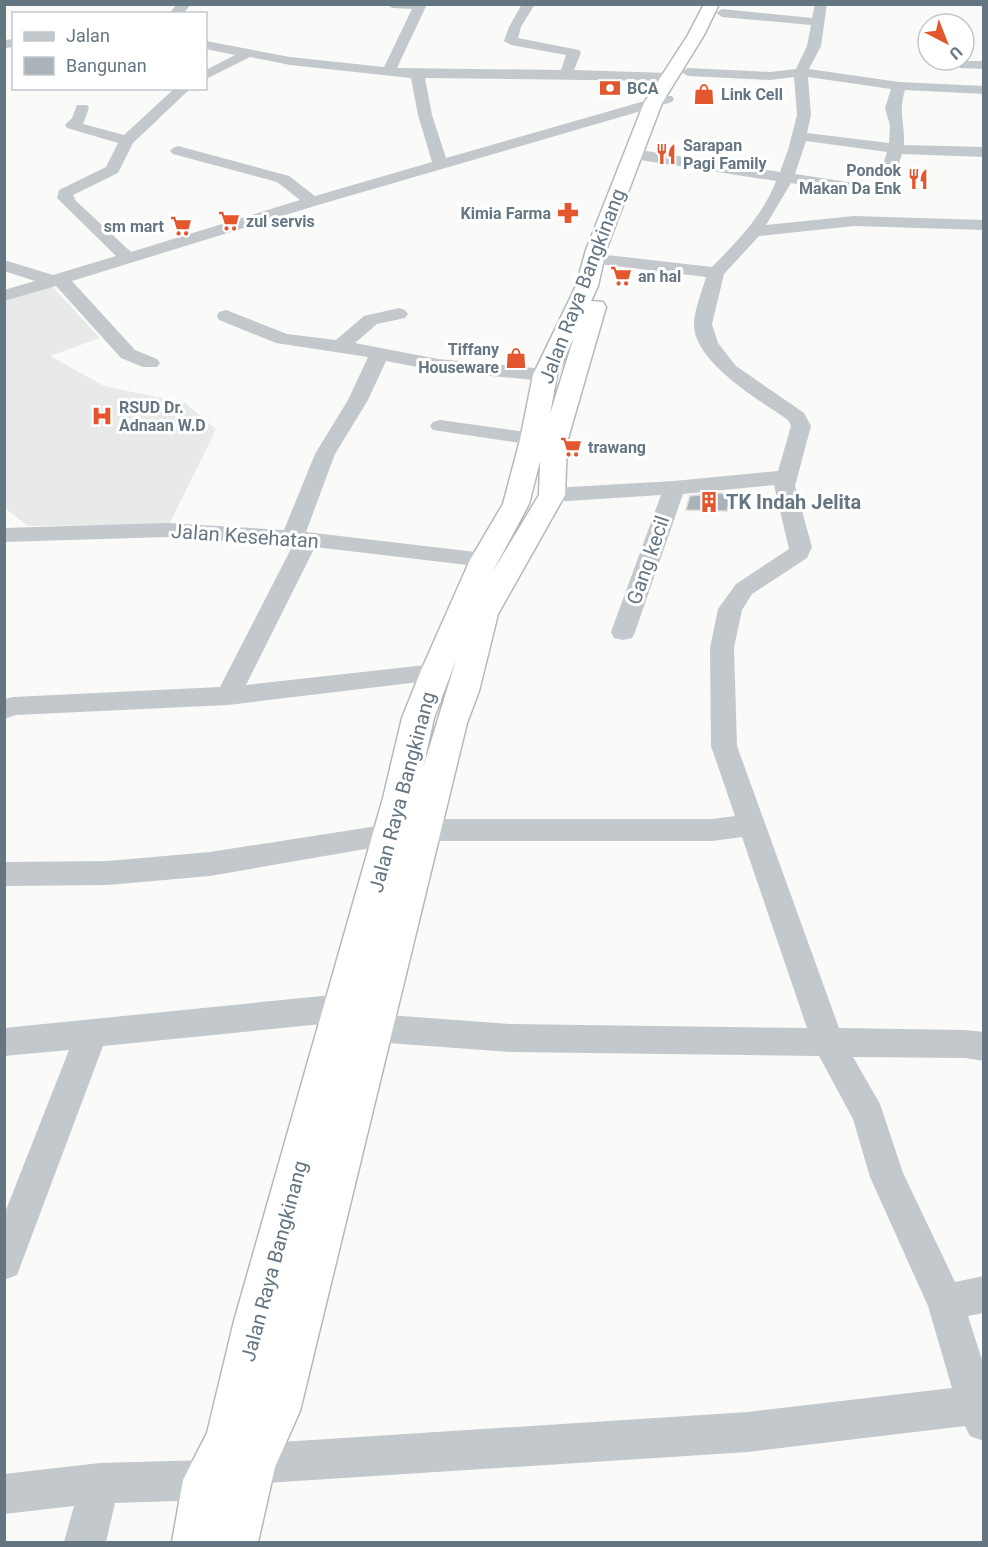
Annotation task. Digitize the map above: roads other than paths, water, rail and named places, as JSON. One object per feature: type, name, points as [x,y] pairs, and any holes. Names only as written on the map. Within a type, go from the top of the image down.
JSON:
[{"type":"highway","name":"Jalan Raya Bangkinang","points":[[197,1542],[208,1480],[229,1441],[257,1405],[374,1028],[452,723],[463,691],[483,614],[552,495],[543,441],[545,375],[599,278],[596,250],[669,88],[720,7]]},
{"type":"highway","name":"Jalan Raya Bangkinang","points":[[233,1542],[252,1464],[257,1405],[342,1008],[390,835],[418,718],[484,560],[516,504],[543,441],[640,155],[669,88]]},
{"type":"highway","points":[[418,718],[452,723]]},
{"type":"street","points":[[389,71],[420,5],[392,4]]},
{"type":"street","points":[[529,4],[515,27],[511,41],[574,53],[566,74]]},
{"type":"street","points":[[252,1464],[748,1432],[980,1413],[946,1303],[887,1177],[868,1114],[829,1044],[724,746],[722,648],[730,609],[744,589],[799,553],[801,547],[784,486],[801,426],[797,417],[729,370],[709,344],[703,324],[716,273],[747,241],[780,192],[786,177],[804,115],[801,72],[814,46],[821,4]]},
{"type":"street","points":[[720,7],[818,22]]},
{"type":"street","points":[[207,45],[290,62],[417,74],[566,74],[669,88]]},
{"type":"street","points":[[207,74],[246,54]]},
{"type":"street","points":[[4,296],[440,164],[669,88],[801,72],[899,86],[984,90]]},
{"type":"street","points":[[417,74],[425,115],[440,164]]},
{"type":"street","points":[[889,170],[892,154],[896,148],[897,126],[892,108],[899,86]]},
{"type":"street","points":[[129,259],[64,198],[65,193],[112,170],[128,141],[182,90]]},
{"type":"street","points":[[82,108],[79,120],[72,125],[128,141]]},
{"type":"street","points":[[799,136],[896,148],[984,152]]},
{"type":"street","points":[[178,151],[283,179],[312,202]]},
{"type":"street","points":[[640,155],[861,189]]},
{"type":"street","points":[[691,182],[700,164]]},
{"type":"street","points":[[752,232],[854,221],[984,225]]},
{"type":"street","points":[[4,265],[57,280],[128,354],[150,363]]},
{"type":"street","points":[[599,278],[716,273]]},
{"type":"street","points":[[340,346],[371,320],[399,314]]},
{"type":"street","points":[[226,316],[283,339],[340,346],[438,365],[545,375]]},
{"type":"street","points":[[228,696],[300,538],[329,445],[358,400],[379,354]]},
{"type":"street","points":[[440,426],[543,441]]},
{"type":"street","points":[[552,495],[674,488],[785,477]]},
{"type":"street","name":"Gang kecil","points":[[623,632],[674,488]]},
{"type":"street","name":"Jalan Kesehatan","points":[[4,535],[167,530],[300,538],[484,560]]},
{"type":"street","points":[[4,710],[13,706],[228,696],[435,673]]},
{"type":"street","points":[[426,830],[712,830],[752,825]]},
{"type":"street","points":[[4,874],[108,873],[199,865],[390,835]]},
{"type":"street","points":[[4,1042],[342,1008]]},
{"type":"street","points":[[374,1028],[511,1038],[965,1044],[984,1047]]},
{"type":"street","points":[[4,1262],[92,1033]]},
{"type":"street","points":[[946,1303],[984,1294]]},
{"type":"street","points":[[4,1494],[100,1483],[208,1480]]},
{"type":"street","points":[[85,1542],[100,1483]]},
{"type":"place","name":"BCA","points":[[610,88]]},
{"type":"place","name":"Link Cell","points":[[704,94]]},
{"type":"place","name":"Sarapan Pagi Family","points":[[666,154]]},
{"type":"place","name":"Pondok Makan Da Enk","points":[[918,179]]},
{"type":"place","name":"Kimia Farma","points":[[568,213]]},
{"type":"place","name":"zul servis","points":[[229,221]]},
{"type":"place","name":"sm mart","points":[[181,226]]},
{"type":"place","name":"an hal","points":[[621,276]]},
{"type":"place","name":"Tiffany Houseware","points":[[516,358]]},
{"type":"place","name":"RSUD Dr. Adnaan W.D","points":[[102,416]]},
{"type":"place","name":"trawang","points":[[571,447]]},
{"type":"place","name":"TK Indah Jelita","points":[[709,502]]}]
